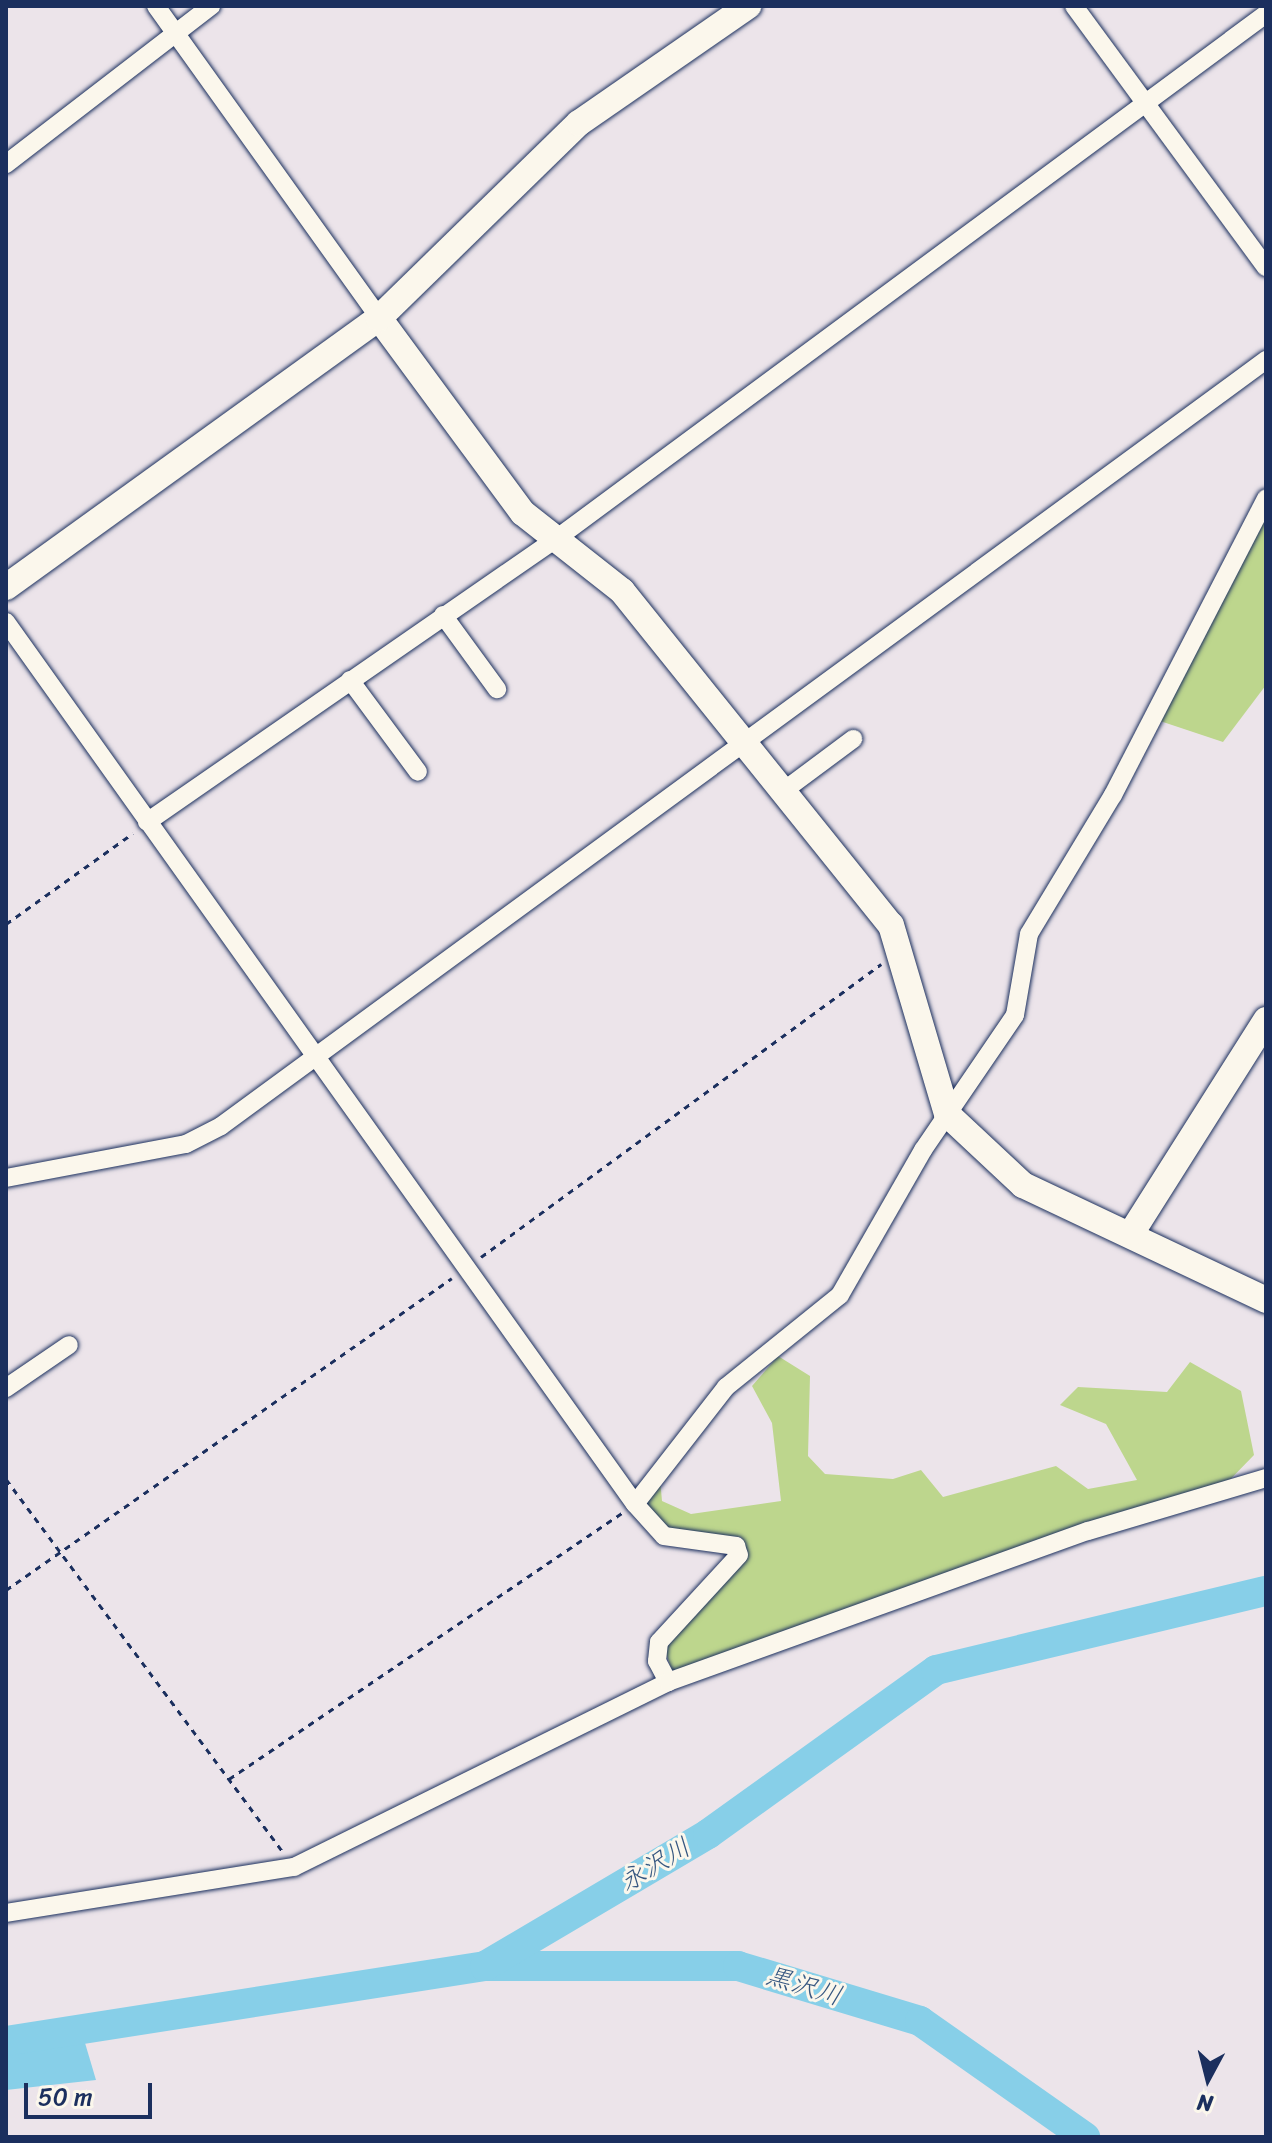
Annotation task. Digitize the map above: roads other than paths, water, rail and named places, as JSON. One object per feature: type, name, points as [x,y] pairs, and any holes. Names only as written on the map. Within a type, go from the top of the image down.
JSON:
[{"type":"street","points":[[156,6],[523,513],[622,591],[747,738],[891,925],[947,1114],[1023,1185],[1132,1232],[1266,1300]]},
{"type":"street","points":[[6,164],[177,36],[211,6]]},
{"type":"street","points":[[6,587],[379,318],[579,123],[748,6]]},
{"type":"street","points":[[1074,6],[1266,267]]},
{"type":"street","points":[[147,822],[556,539],[1143,100],[1266,14]]},
{"type":"street","points":[[6,1178],[186,1144],[221,1126],[314,1054],[1266,360]]},
{"type":"street","points":[[635,1504],[726,1387],[840,1295],[947,1114],[1015,1015],[1029,934],[1113,795],[1266,498]]},
{"type":"street","points":[[443,615],[497,689]]},
{"type":"street","points":[[6,622],[635,1504],[664,1536],[736,1546],[739,1555],[659,1642],[657,1661],[668,1682]]},
{"type":"street","points":[[350,680],[418,772]]},
{"type":"street","points":[[786,789],[853,739]]},
{"type":"street","points":[[1132,1232],[1266,1020]]},
{"type":"street","points":[[6,1388],[69,1345]]},
{"type":"street","points":[[6,1913],[294,1867],[668,1682],[1088,1531],[1266,1478]]},
{"type":"water","points":[[80,2026],[96,2080],[6,2090],[6,2037]]},
{"type":"waterway","name":"永沢川","points":[[6,2041],[485,1966],[708,1834],[936,1670],[1266,1591]]},
{"type":"waterway","name":"黒沢川","points":[[485,1966],[738,1966],[920,2021],[1085,2137]]}]
